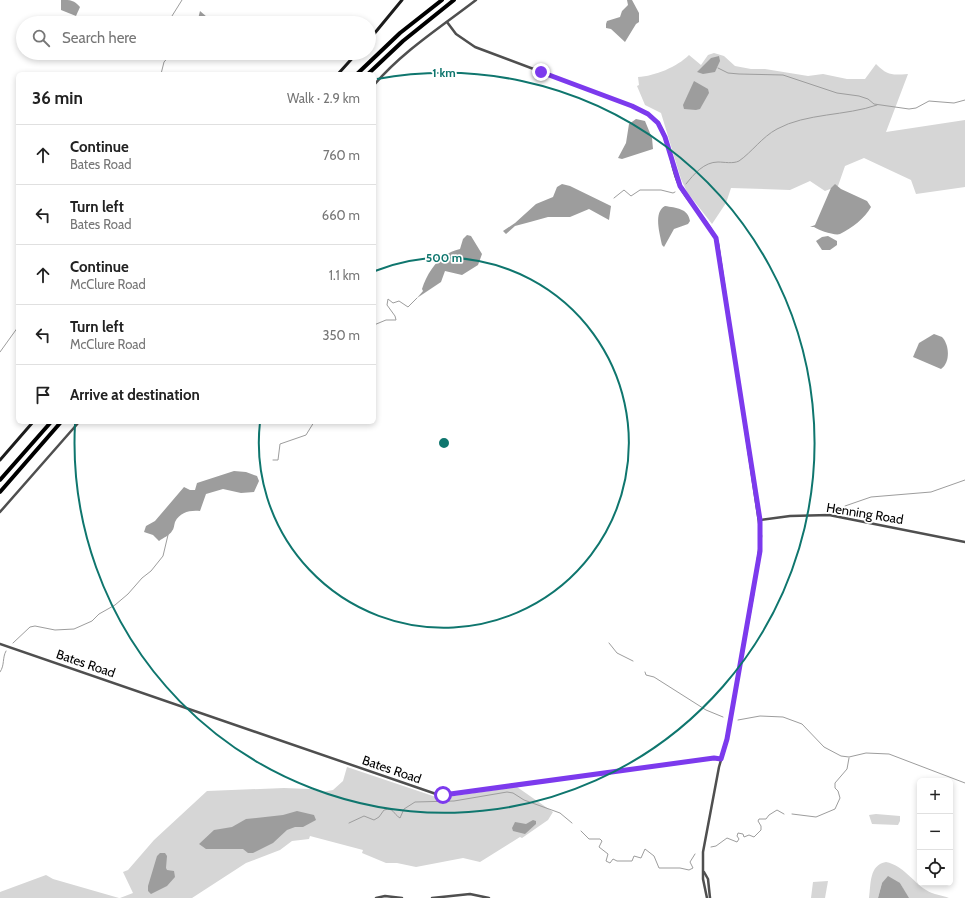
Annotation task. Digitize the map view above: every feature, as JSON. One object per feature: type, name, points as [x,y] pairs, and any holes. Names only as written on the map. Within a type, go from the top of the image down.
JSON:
[{"type":"highway","points":[[376,56],[400,33],[442,0]]},
{"type":"highway","points":[[370,72],[403,41],[454,0]]},
{"type":"highway","points":[[359,72],[372,60]]},
{"type":"highway","points":[[0,480],[49,424]]},
{"type":"highway","points":[[0,492],[59,424]]},
{"type":"main road","points":[[376,32],[402,0]]},
{"type":"main road","points":[[340,72],[351,60]]},
{"type":"main road","points":[[0,460],[31,424]]},
{"type":"street","points":[[376,83],[396,62],[476,0]]},
{"type":"street","points":[[447,22],[456,34],[475,47],[632,106],[648,114],[658,123],[665,137],[680,186],[712,231],[718,244],[760,520],[760,551],[727,739],[721,759],[703,850],[703,879],[706,898]]},
{"type":"street","points":[[0,512],[77,424]]},
{"type":"street","name":"Henning Road","points":[[760,520],[790,516],[829,515],[965,542]]},
{"type":"street","name":"Bates Road","points":[[0,644],[439,795],[714,758],[721,759]]},
{"type":"street","points":[[704,872],[708,879],[710,898]]},
{"type":"street","points":[[432,898],[470,894],[489,898]]},
{"type":"street","points":[[376,898],[385,896],[402,898]]},
{"type":"shaded area","points":[[61,0],[72,1],[80,7],[76,16],[61,10]]},
{"type":"shaded area","points":[[627,0],[632,0],[639,13],[639,22],[636,24],[625,42],[611,29],[606,28],[606,24],[607,21],[620,17],[622,11],[628,5]]},
{"type":"shaded area","points":[[200,11],[206,16],[199,16]]},
{"type":"shaded area","points":[[714,53],[724,56],[735,66],[808,76],[823,74],[847,79],[865,79],[876,64],[890,74],[908,74],[886,132],[965,120],[965,187],[916,194],[911,180],[864,158],[845,166],[838,186],[825,191],[810,181],[790,190],[731,188],[726,203],[712,224],[687,192],[681,179],[661,113],[645,105],[637,86],[639,85],[638,77],[651,75],[665,70],[689,55],[701,65],[708,55]]},
{"type":"shaded area","points":[[719,56],[720,61],[715,72],[703,74],[697,72],[711,58]]},
{"type":"shaded area","points":[[694,81],[708,89],[709,93],[700,109],[684,109],[683,105]]},
{"type":"shaded area","points":[[636,119],[645,121],[652,138],[653,149],[622,159],[618,158],[626,143],[629,124]]},
{"type":"shaded area","points":[[562,184],[570,186],[611,206],[609,220],[589,209],[570,217],[548,217],[515,226],[506,234],[503,231],[515,223],[536,204],[553,197],[557,187]]},
{"type":"shaded area","points":[[835,184],[841,189],[867,201],[871,207],[854,226],[840,234],[834,234],[810,227],[815,225],[831,188]]},
{"type":"shaded area","points":[[665,206],[681,209],[687,213],[690,221],[688,224],[674,229],[664,247],[662,245],[658,218],[661,209]]},
{"type":"shaded area","points":[[467,235],[471,236],[482,254],[478,265],[462,275],[445,271],[441,282],[417,298],[423,291],[422,289],[431,269],[446,254],[460,249],[463,239]]},
{"type":"shaded area","points":[[828,236],[837,241],[837,245],[830,250],[822,250],[816,241],[822,237]]},
{"type":"shaded area","points":[[934,334],[942,337],[946,344],[948,353],[948,358],[941,369],[913,357],[919,343]]},
{"type":"shaded area","points":[[234,471],[246,472],[257,476],[259,481],[254,492],[241,493],[223,489],[206,494],[200,511],[189,511],[182,514],[175,522],[171,532],[159,541],[153,535],[144,532],[146,526],[155,521],[184,487],[190,490],[195,490],[197,483]]},
{"type":"shaded area","points":[[347,767],[439,798],[517,787],[553,812],[548,820],[522,838],[520,837],[480,862],[463,858],[416,867],[397,863],[386,863],[362,853],[363,850],[310,836],[309,839],[292,841],[280,850],[246,863],[192,898],[120,898],[133,893],[123,872],[128,870],[154,840],[207,791],[284,788],[310,789],[322,792],[333,790],[343,781]]},
{"type":"shaded area","points":[[297,811],[314,815],[316,820],[303,827],[295,827],[287,830],[273,843],[253,853],[248,853],[243,849],[206,849],[199,844],[214,830],[232,827],[246,819],[283,815]]},
{"type":"shaded area","points":[[876,814],[900,816],[900,821],[898,825],[872,824],[869,815]]},
{"type":"shaded area","points":[[533,820],[536,821],[536,824],[525,834],[513,831],[512,828],[515,822],[526,824]]},
{"type":"shaded area","points":[[160,853],[165,853],[167,856],[166,868],[167,870],[174,871],[175,877],[167,886],[151,894],[148,891],[148,886],[157,856]]},
{"type":"shaded area","points":[[886,862],[892,864],[903,870],[917,882],[917,886],[921,886],[932,893],[949,898],[908,898],[900,883],[882,883],[878,898],[869,898],[872,876],[876,867]]},
{"type":"shaded area","points":[[46,875],[53,879],[119,898],[0,898],[0,892]]},
{"type":"shaded area","points":[[888,876],[900,883],[909,898],[878,898],[882,883]]},
{"type":"shaded area","points":[[828,881],[825,898],[811,898],[813,882]]},
{"type":"waterway","points":[[172,16],[182,0]]},
{"type":"waterway","points":[[162,72],[166,60]]},
{"type":"waterway","points":[[718,68],[728,73],[783,75],[837,93],[859,96],[868,99],[874,104],[909,109],[916,108],[929,101],[954,103],[965,100]]},
{"type":"waterway","points":[[686,184],[696,173],[708,164],[718,162],[731,163],[739,161],[772,132],[788,124],[813,117],[865,109],[877,105]]},
{"type":"waterway","points":[[614,198],[624,190],[631,196],[640,190],[675,192]]},
{"type":"waterway","points":[[376,324],[386,320],[396,320],[395,316],[387,305],[388,299],[393,303],[399,301],[408,307],[417,298]]},
{"type":"waterway","points":[[0,352],[16,330]]},
{"type":"waterway","points":[[273,460],[278,460],[280,444],[306,435],[313,424]]},
{"type":"waterway","points":[[845,506],[871,497],[931,492],[965,480]]},
{"type":"waterway","points":[[13,643],[30,627],[35,626],[55,630],[74,629],[92,621],[99,614],[115,605],[151,571],[163,556],[168,535]]},
{"type":"waterway","points":[[609,643],[617,653],[633,661]]},
{"type":"waterway","points":[[0,672],[6,651]]},
{"type":"waterway","points":[[645,672],[646,675],[654,677],[706,710],[723,717]]},
{"type":"waterway","points":[[738,720],[760,716],[783,717],[802,724],[824,747],[841,756],[849,757],[866,753],[889,754],[965,783]]},
{"type":"waterway","points":[[792,814],[816,817],[835,809],[840,798],[838,791],[835,788],[835,783],[847,769],[849,758]]},
{"type":"waterway","points":[[349,823],[364,816],[374,820],[387,809],[392,810],[400,818],[404,809],[415,802],[454,801],[507,792],[513,793],[524,800],[560,813],[572,823]]},
{"type":"waterway","points":[[711,847],[716,846],[727,838],[737,842],[739,839],[737,836],[738,833],[743,834],[744,837],[749,835],[754,837],[761,830],[761,826],[758,821],[759,819],[766,819],[777,810],[784,814]]},
{"type":"waterway","points":[[581,831],[589,839],[600,839],[602,841],[599,847],[608,854],[606,861],[610,863],[613,859],[617,861],[632,861],[634,856],[641,858],[645,849],[654,856],[659,868],[680,868],[689,870],[693,868],[690,862],[695,854]]},
{"type":"route","points":[[443,795],[565,779],[634,768],[714,758],[721,759],[727,739],[760,551],[760,520],[724,281],[716,238],[680,186],[675,174],[665,137],[658,123],[648,114],[632,106],[541,72]]}]
